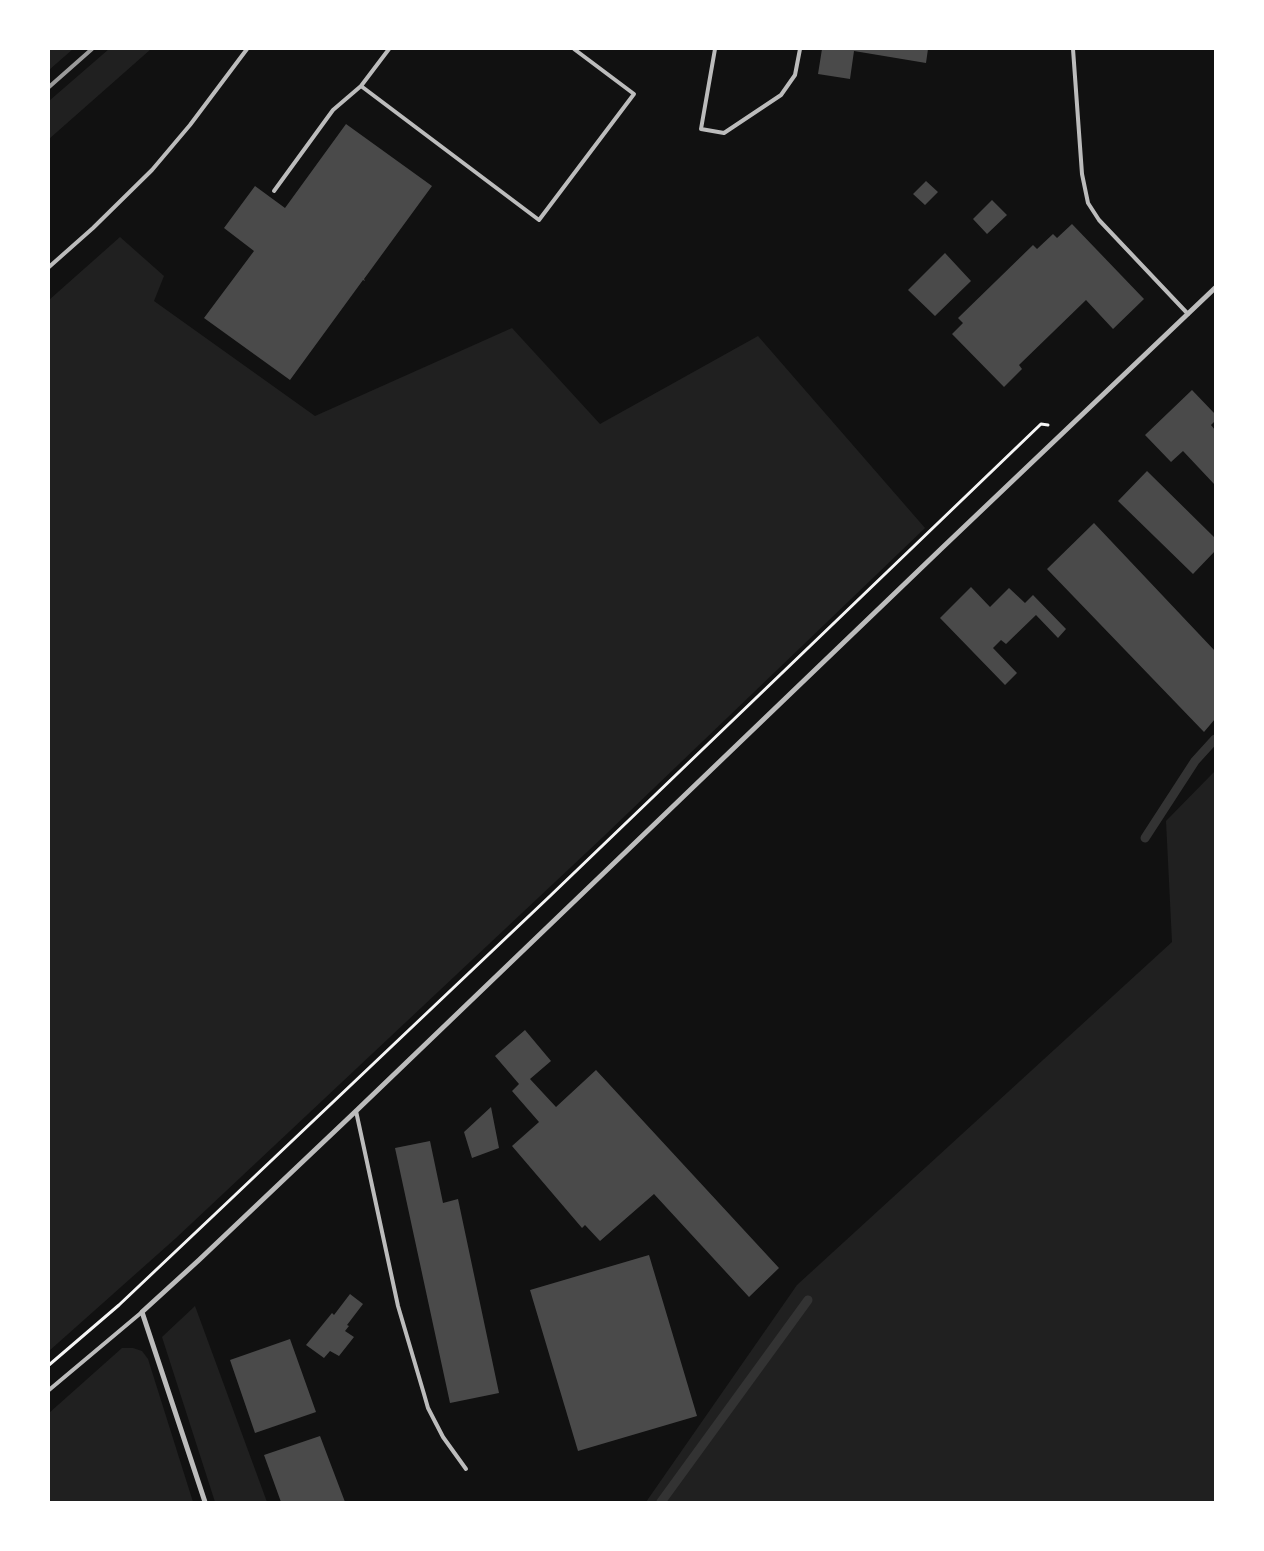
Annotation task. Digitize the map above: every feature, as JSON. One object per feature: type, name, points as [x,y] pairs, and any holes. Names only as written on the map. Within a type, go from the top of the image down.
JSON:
[{"type":"street","points":[[205,1502],[142,1312],[356,1111],[1215,288]]},
{"type":"lane","points":[[49,267],[87,235],[152,170],[190,125],[247,49]]},
{"type":"lane","points":[[274,192],[333,110],[361,86],[389,49]]},
{"type":"lane","points":[[361,86],[539,220],[634,94],[574,49]]},
{"type":"lane","points":[[715,49],[701,129],[724,133],[781,95],[795,75],[800,49]]},
{"type":"lane","points":[[1073,49],[1082,174],[1088,203],[1098,220],[1188,314]]},
{"type":"lane","points":[[356,1111],[400,1313],[428,1408],[443,1437],[466,1469]]},
{"type":"lane","points":[[49,1390],[142,1312]]},
{"type":"path","points":[[49,1365],[118,1305],[228,1202],[549,897],[1041,424],[1070,426]]},
{"type":"shaded area","points":[[49,49],[73,49],[49,70]]},
{"type":"shaded area","points":[[109,49],[151,49],[49,139],[49,101]]},
{"type":"shaded area","points":[[120,237],[164,276],[154,301],[315,416],[512,328],[600,424],[758,336],[925,528],[604,836],[176,1238],[49,1351],[49,300]]},
{"type":"shaded area","points":[[1215,771],[1215,1502],[646,1502],[797,1285],[1172,942],[1166,821]]},
{"type":"shaded area","points":[[195,1306],[267,1502],[215,1502],[162,1337]]},
{"type":"shaded area","points":[[122,1348],[133,1348],[142,1351],[148,1359],[193,1502],[49,1502],[49,1413]]},
{"type":"building","points":[[822,49],[928,49],[926,63],[854,51],[850,79],[818,74]]},
{"type":"building","points":[[346,124],[432,186],[364,279],[365,281],[363,280],[290,380],[204,318],[254,251],[224,228],[255,186],[285,208]]},
{"type":"building","points":[[926,181],[938,192],[925,205],[913,194]]},
{"type":"building","points":[[992,200],[1007,215],[987,234],[973,219]]},
{"type":"building","points":[[1072,224],[1144,299],[1113,329],[1086,300],[1019,365],[1022,369],[1004,387],[952,334],[963,323],[958,318],[1033,245],[1037,249],[1053,234],[1057,238]]},
{"type":"building","points":[[945,253],[971,281],[935,316],[908,290]]},
{"type":"building","points":[[1192,390],[1215,414],[1215,421],[1211,425],[1215,430],[1215,485],[1183,451],[1171,462],[1145,435]]},
{"type":"building","points":[[1147,471],[1215,538],[1215,551],[1193,574],[1118,501]]},
{"type":"building","points":[[1094,523],[1215,651],[1215,719],[1204,732],[1047,569]]},
{"type":"building","points":[[971,587],[990,607],[1009,588],[1025,603],[1033,595],[1066,629],[1058,638],[1036,615],[1006,644],[1001,640],[993,648],[1017,673],[1005,685],[940,618]]},
{"type":"building","points":[[525,1030],[551,1061],[530,1079],[556,1107],[596,1070],[779,1268],[749,1297],[654,1194],[600,1241],[585,1225],[582,1228],[512,1146],[539,1122],[512,1091],[519,1084],[495,1056]]},
{"type":"building","points":[[491,1107],[499,1148],[472,1158],[464,1132]]},
{"type":"building","points":[[430,1141],[443,1203],[458,1199],[499,1393],[450,1403],[395,1148]]},
{"type":"building","points":[[649,1255],[697,1416],[578,1451],[530,1290]]},
{"type":"building","points":[[350,1294],[363,1304],[347,1325],[349,1326],[345,1331],[354,1337],[339,1356],[330,1351],[324,1358],[306,1345],[332,1313],[334,1315]]},
{"type":"building","points":[[290,1339],[316,1412],[255,1433],[230,1360]]},
{"type":"building","points":[[320,1436],[345,1502],[281,1502],[264,1455]]},
{"type":"waterway","points":[[1145,838],[1195,761],[1215,739]]},
{"type":"waterway","points":[[661,1502],[808,1300]]},
{"type":"railway","points":[[49,87],[92,49]]}]
